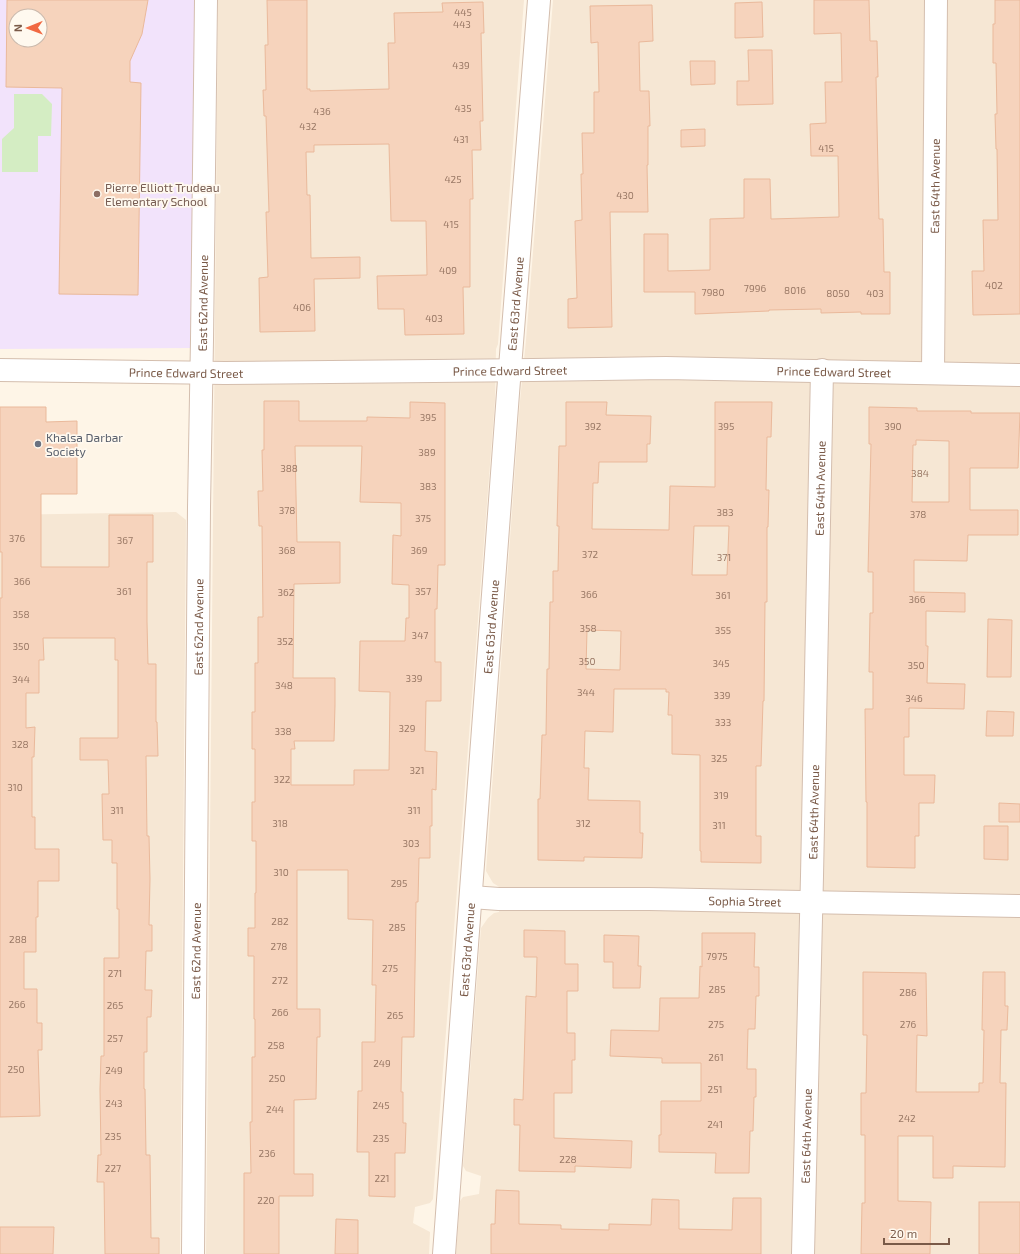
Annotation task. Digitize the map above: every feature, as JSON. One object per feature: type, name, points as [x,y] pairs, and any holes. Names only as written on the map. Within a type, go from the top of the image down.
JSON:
[{"type":"street","name":"East 62nd Avenue","points":[[194,1254],[199,515],[206,0]]},
{"type":"street","name":"East 63rd Avenue","points":[[444,1254],[510,370],[540,0]]},
{"type":"street","name":"East 64th Avenue","points":[[933,373],[936,0]]},
{"type":"street","name":"Prince Edward Street","points":[[0,370],[202,373],[666,368],[1020,374]]},
{"type":"street","name":"East 64th Avenue","points":[[803,1254],[812,902],[822,370]]},
{"type":"street","name":"Sophia Street","points":[[471,897],[499,899],[649,899],[1020,906]]},
{"type":"shaded area","name":"Pierre Elliott Trudeau Elementary School","points":[[0,0],[196,0],[194,348],[0,349]]},
{"type":"shaded area","points":[[218,0],[524,0],[498,344],[496,349],[495,400],[433,1199],[430,1203],[415,1207],[413,1223],[430,1232],[429,1254],[206,1254]]},
{"type":"shaded area","points":[[553,0],[1020,0],[1020,1254],[456,1254],[460,1201],[463,1197],[479,1194],[481,1176],[466,1171],[463,1166],[481,928],[488,918],[494,913],[499,912],[501,888],[493,883],[486,871],[520,401]]},
{"type":"shaded area","points":[[176,512],[186,520],[180,1254],[0,1254],[0,515]]},
{"type":"green space","points":[[14,94],[42,94],[52,104],[51,136],[38,136],[38,172],[2,172],[2,139],[14,128]]},
{"type":"building","points":[[7,0],[148,0],[142,34],[130,61],[130,82],[141,83],[138,295],[59,294],[62,88],[6,87]]},
{"type":"building","points":[[267,0],[307,0],[307,89],[310,89],[310,91],[389,89],[388,43],[395,43],[394,13],[443,12],[442,3],[483,2],[484,33],[481,33],[483,121],[480,121],[481,150],[472,150],[473,199],[470,199],[470,287],[463,287],[464,334],[405,335],[404,309],[378,309],[377,276],[427,275],[426,221],[391,221],[389,144],[314,145],[314,152],[306,152],[307,195],[310,195],[311,258],[360,257],[360,278],[314,279],[315,331],[260,332],[259,278],[268,277],[266,212],[269,212],[266,116],[264,116],[263,90],[266,90],[265,45],[268,45]]},
{"type":"building","points":[[814,0],[869,0],[870,41],[877,41],[878,77],[876,77],[879,219],[883,219],[884,272],[890,272],[890,314],[861,314],[861,312],[821,313],[821,309],[695,314],[695,292],[644,292],[644,234],[668,234],[668,271],[710,270],[710,219],[744,218],[744,179],[770,179],[771,219],[839,217],[838,156],[811,156],[810,124],[826,123],[825,82],[842,82],[841,33],[814,34]]},
{"type":"building","points":[[995,0],[1020,0],[1020,314],[973,315],[972,271],[984,271],[983,220],[998,220],[995,114],[997,114],[996,63],[993,63],[993,24],[995,24]]},
{"type":"building","points":[[762,2],[763,37],[735,38],[735,3]]},
{"type":"building","points":[[652,5],[653,41],[639,42],[640,91],[649,91],[650,126],[648,126],[647,165],[648,212],[610,212],[612,327],[568,328],[568,299],[577,298],[575,221],[582,220],[582,133],[594,133],[594,92],[599,92],[598,42],[591,43],[590,6]]},
{"type":"building","points":[[748,50],[772,50],[773,104],[737,105],[737,81],[749,81]]},
{"type":"building","points":[[690,61],[715,61],[715,84],[691,85]]},
{"type":"building","points":[[705,129],[705,146],[681,147],[681,130]]},
{"type":"building","points":[[264,401],[299,401],[299,421],[367,421],[367,417],[410,418],[410,402],[445,403],[445,565],[438,565],[437,609],[435,609],[435,662],[441,662],[441,701],[426,701],[425,751],[437,752],[436,790],[432,789],[430,858],[419,858],[418,902],[416,902],[414,1037],[402,1037],[401,1092],[403,1092],[403,1123],[406,1123],[405,1153],[395,1153],[395,1197],[369,1196],[369,1152],[357,1152],[358,1091],[362,1091],[362,1042],[375,1042],[376,985],[372,985],[373,920],[348,919],[348,870],[297,870],[297,1009],[320,1009],[320,1037],[317,1037],[316,1099],[294,1100],[294,1174],[313,1174],[313,1196],[279,1196],[279,1254],[244,1254],[244,1173],[251,1173],[250,1122],[252,1122],[252,1057],[255,1057],[254,956],[248,956],[248,928],[255,928],[256,841],[252,841],[252,802],[255,802],[255,749],[252,749],[252,712],[255,712],[255,663],[258,663],[258,617],[263,617],[262,526],[259,526],[258,491],[263,491],[262,450],[264,450]],"holes":[[[295,446],[362,446],[360,502],[401,503],[401,536],[393,535],[392,584],[409,585],[409,618],[406,618],[405,641],[360,641],[359,691],[390,692],[389,770],[354,770],[354,785],[291,785],[291,749],[295,749],[294,741],[334,741],[335,705],[335,678],[293,678],[294,584],[340,583],[340,542],[297,542]]]},
{"type":"building","points":[[566,402],[607,402],[606,415],[651,416],[650,444],[647,444],[647,462],[599,462],[598,483],[593,483],[592,529],[669,530],[670,486],[715,487],[715,402],[772,402],[771,437],[767,437],[766,490],[769,490],[767,527],[767,602],[765,602],[764,701],[761,766],[756,766],[756,836],[761,836],[761,863],[701,862],[700,755],[672,754],[672,715],[668,715],[669,692],[666,692],[666,689],[614,689],[613,732],[585,731],[584,768],[589,768],[588,800],[640,801],[640,833],[643,833],[642,858],[584,857],[584,861],[538,860],[538,799],[540,799],[542,735],[546,735],[550,602],[553,602],[553,571],[558,571],[559,526],[557,526],[559,446],[566,446]],"holes":[[[694,526],[729,526],[727,575],[692,575]],[[587,630],[621,631],[620,670],[586,669]]]},
{"type":"building","points":[[0,407],[46,407],[46,422],[77,421],[77,494],[41,494],[41,567],[109,567],[109,515],[153,515],[153,562],[147,562],[147,622],[148,664],[156,664],[156,722],[158,756],[146,756],[147,836],[149,836],[150,879],[149,925],[152,925],[152,951],[146,951],[145,990],[152,990],[151,1017],[147,1017],[147,1052],[144,1052],[144,1089],[146,1155],[150,1155],[151,1238],[159,1238],[159,1254],[105,1254],[104,1182],[97,1182],[98,1155],[101,1155],[100,1089],[101,1056],[104,1056],[104,958],[119,958],[119,909],[117,909],[117,863],[112,863],[112,840],[103,840],[102,794],[109,794],[108,760],[80,760],[80,738],[118,738],[118,660],[115,660],[115,638],[43,638],[44,660],[39,660],[39,693],[26,693],[26,728],[35,727],[34,757],[32,757],[32,817],[35,817],[35,849],[59,849],[59,881],[38,881],[36,952],[24,952],[24,989],[37,989],[37,1023],[42,1023],[42,1050],[38,1050],[40,1116],[0,1117],[0,598],[2,598],[2,552],[0,552]]},
{"type":"building","points":[[869,407],[917,408],[917,411],[1020,413],[1018,468],[970,468],[970,510],[1018,510],[1018,535],[968,535],[967,561],[914,560],[914,592],[965,593],[965,612],[926,611],[926,646],[928,646],[927,683],[965,684],[964,709],[909,708],[909,737],[904,737],[904,775],[935,775],[934,803],[919,803],[919,836],[915,836],[915,868],[867,867],[865,709],[873,709],[873,672],[869,672],[870,613],[873,613],[873,572],[868,572],[871,444],[869,444]],"holes":[[[916,440],[949,441],[949,502],[912,502],[913,445],[916,445]]]},
{"type":"building","points":[[988,619],[1012,620],[1011,677],[987,677]]},
{"type":"building","points":[[987,711],[1014,712],[1013,736],[986,736]]},
{"type":"building","points":[[999,803],[1020,804],[1020,822],[999,822]]},
{"type":"building","points":[[984,826],[1008,826],[1008,860],[984,859]]},
{"type":"building","points":[[524,930],[565,931],[565,964],[578,964],[578,991],[567,991],[567,1033],[575,1033],[575,1060],[572,1060],[572,1093],[554,1093],[554,1138],[632,1141],[631,1168],[575,1166],[575,1172],[519,1171],[520,1125],[514,1125],[514,1099],[523,1100],[526,996],[536,997],[537,957],[524,957]]},
{"type":"building","points":[[702,933],[755,933],[754,967],[759,967],[759,996],[756,996],[755,1029],[748,1029],[747,1069],[756,1069],[756,1097],[754,1097],[753,1131],[750,1131],[749,1173],[715,1173],[716,1153],[659,1152],[659,1135],[661,1135],[661,1101],[701,1101],[701,1063],[662,1063],[662,1058],[610,1056],[611,1030],[659,1031],[660,998],[699,998],[700,966],[702,967]]},
{"type":"building","points":[[604,935],[639,936],[638,966],[641,966],[640,988],[613,988],[613,962],[604,962]]},
{"type":"building","points":[[863,972],[926,973],[927,1036],[917,1035],[916,1092],[979,1092],[979,1083],[983,1083],[983,972],[1005,972],[1005,1006],[1008,1006],[1007,1030],[1001,1030],[1000,1083],[1006,1083],[1005,1167],[953,1166],[953,1178],[933,1178],[933,1136],[898,1136],[898,1201],[931,1202],[930,1254],[861,1254],[862,1203],[865,1203],[865,1135],[861,1135],[861,1093],[866,1093],[867,1035],[863,1035]]},
{"type":"building","points":[[496,1190],[519,1191],[519,1224],[561,1225],[561,1229],[609,1230],[609,1224],[651,1225],[652,1199],[679,1200],[679,1229],[732,1230],[733,1198],[761,1198],[761,1254],[491,1254],[491,1224],[495,1224]]},
{"type":"building","points":[[979,1202],[1020,1202],[1020,1254],[979,1254]]},
{"type":"building","points":[[336,1219],[358,1220],[358,1254],[335,1254]]},
{"type":"building","points":[[0,1227],[54,1227],[53,1254],[0,1254]]},
{"type":"place","name":"Pierre Elliott Trudeau Elementary School","points":[[97,194]]},
{"type":"place","name":"Khalsa Darbar Society","points":[[38,444]]}]
